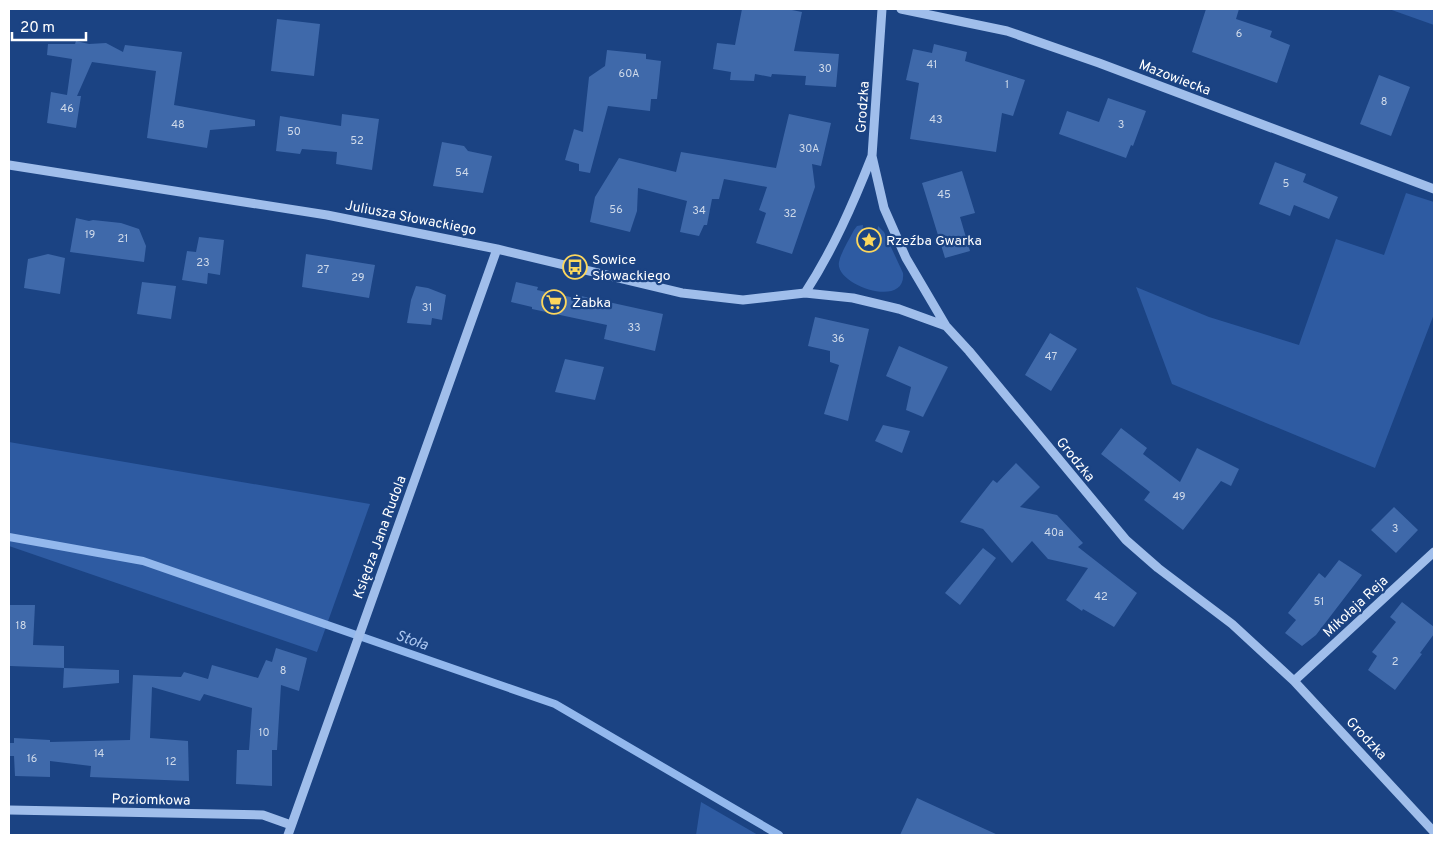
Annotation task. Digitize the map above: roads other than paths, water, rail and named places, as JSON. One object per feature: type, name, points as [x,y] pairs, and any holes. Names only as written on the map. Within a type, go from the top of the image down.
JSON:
[{"type":"street","name":"Grodzka","points":[[882,9],[872,156],[884,208],[906,258],[946,326],[969,350],[1126,540],[1158,568],[1232,624],[1294,681],[1434,832]]},
{"type":"street","name":"Mazowiecka","points":[[901,9],[1007,31],[1099,63],[1434,189]]},
{"type":"street","points":[[805,293],[828,254],[872,156]]},
{"type":"street","name":"Juliusza Słowackiego","points":[[9,165],[327,215],[497,249],[682,293],[744,300],[805,293],[853,298],[899,309],[946,326]]},
{"type":"street","name":"Księdza Jana Rudola","points":[[288,835],[497,249]]},
{"type":"street","name":"Mikołaja Reja","points":[[1294,681],[1434,552]]},
{"type":"street","name":"Poziomkowa","points":[[9,810],[263,815],[291,825]]},
{"type":"waterway","name":"Stoła","points":[[9,537],[143,561],[555,704],[779,835]]},
{"type":"place","name":"Rzeźba Gwarka","points":[[869,240]]},
{"type":"place","name":"Sowice Słowackiego","points":[[575,267]]},
{"type":"place","name":"Żabka","points":[[554,302]]}]
